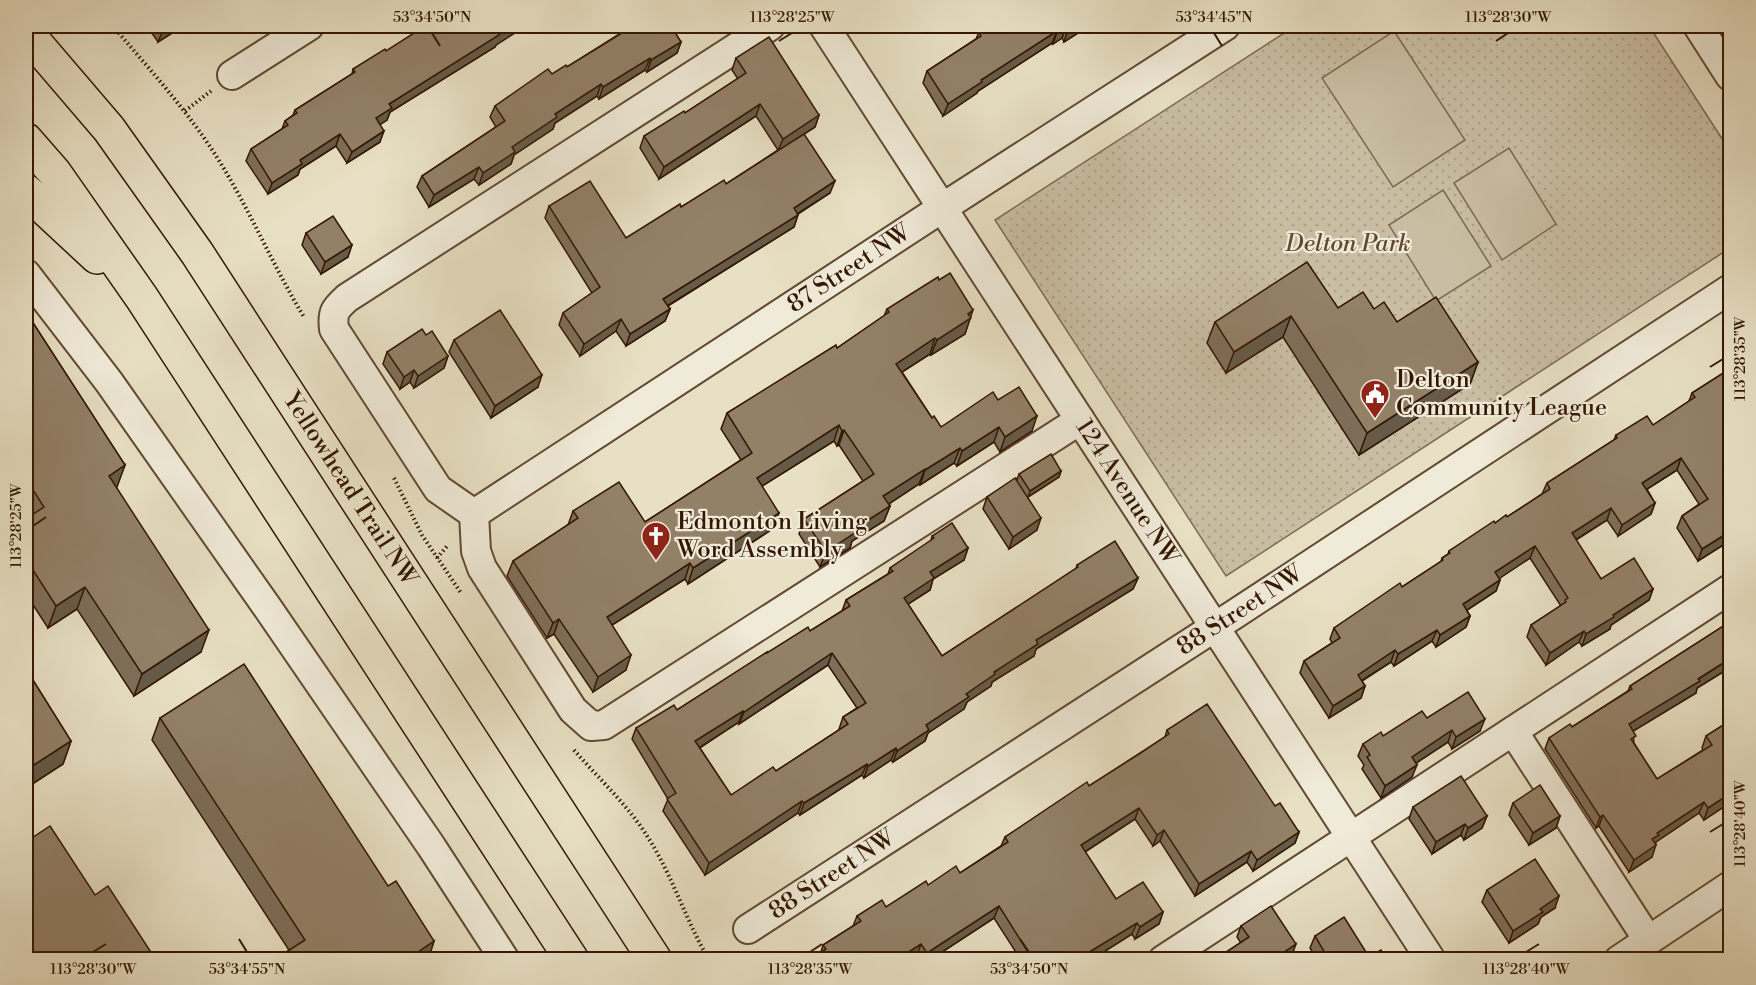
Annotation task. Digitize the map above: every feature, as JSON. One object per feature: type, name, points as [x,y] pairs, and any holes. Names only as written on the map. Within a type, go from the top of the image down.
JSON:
[{"type":"highway","points":[[47,26],[110,129]]},
{"type":"highway","name":"Yellowhead Trail NW","points":[[26,32],[110,129],[197,253],[655,960]]},
{"type":"highway","points":[[26,140],[54,172],[142,298],[572,960]]},
{"type":"highway","points":[[26,191],[142,298]]},
{"type":"street","points":[[232,75],[309,26]]},
{"type":"street","points":[[771,26],[357,291],[336,308],[332,318],[334,329],[438,489],[474,514],[476,551],[482,568],[573,710],[591,726],[604,724],[1080,420]]},
{"type":"street","name":"124 Avenue NW","points":[[824,26],[1431,960]]},
{"type":"street","name":"87 Street NW","points":[[474,514],[1225,26]]},
{"type":"street","points":[[1698,26],[1731,76]]},
{"type":"street","points":[[26,274],[109,382],[274,616],[432,846],[505,960]]},
{"type":"street","name":"88 Street NW","points":[[748,929],[1214,628],[1731,289]]},
{"type":"street","points":[[1163,960],[1731,589]]},
{"type":"street","points":[[1513,731],[1648,940]]},
{"type":"street","points":[[1619,960],[1731,886]]},
{"type":"green space","name":"Delton Park","points":[[1295,26],[1649,26],[1730,151],[1730,248],[1226,576],[995,220]]},
{"type":"green space","points":[[1394,31],[1465,140],[1393,187],[1322,78]]},
{"type":"green space","points":[[1509,148],[1556,224],[1502,260],[1454,183]]},
{"type":"green space","points":[[1443,190],[1491,266],[1436,301],[1389,225]]},
{"type":"building","points":[[425,26],[512,26],[389,104],[392,108],[376,118],[384,131],[352,152],[340,134],[300,160],[302,164],[272,183],[251,149],[288,125],[285,121],[297,113],[295,110],[355,72],[353,69]]},
{"type":"building","points":[[628,26],[671,26],[681,42],[603,87],[601,84],[555,114],[557,117],[512,147],[515,152],[483,173],[479,167],[434,195],[422,176],[505,121],[495,106],[548,69],[552,74],[566,65],[567,67],[630,28]]},
{"type":"building","points":[[988,26],[1075,26],[1068,30],[1066,27],[1057,31],[948,104],[927,71],[981,36],[979,32]]},
{"type":"building","points":[[769,37],[819,115],[783,139],[760,104],[664,167],[644,136],[684,111],[685,113],[746,73],[736,58]]},
{"type":"building","points":[[804,134],[835,181],[794,208],[798,215],[663,299],[670,309],[630,334],[621,319],[584,344],[563,313],[600,287],[549,206],[590,181],[626,238],[724,180],[726,184]]},
{"type":"building","points":[[333,216],[352,245],[325,262],[306,233]]},
{"type":"building","points":[[1307,262],[1338,308],[1363,292],[1374,309],[1384,302],[1397,322],[1436,297],[1478,362],[1367,433],[1291,316],[1234,352],[1215,322]]},
{"type":"building","points":[[950,273],[973,310],[968,314],[971,318],[896,364],[932,418],[934,416],[941,427],[993,392],[998,400],[1019,387],[1037,416],[1005,437],[999,427],[962,451],[960,448],[883,496],[890,506],[854,529],[856,532],[826,552],[804,519],[874,474],[839,425],[757,478],[779,513],[693,568],[690,563],[607,617],[631,655],[598,677],[559,619],[553,623],[513,561],[578,518],[573,511],[619,482],[645,522],[752,453],[727,413],[836,345],[837,348],[889,312],[887,309],[938,277],[939,280]]},
{"type":"building","points":[[500,310],[542,375],[495,406],[454,340]]},
{"type":"building","points":[[26,312],[125,465],[109,476],[209,630],[142,674],[85,587],[56,606],[26,559],[26,519],[44,507],[26,479]]},
{"type":"building","points":[[422,329],[426,335],[432,331],[448,356],[418,376],[414,370],[404,377],[387,352]]},
{"type":"building","points":[[1731,368],[1731,531],[1702,549],[1682,516],[1708,499],[1681,458],[1642,483],[1655,503],[1622,525],[1611,508],[1572,533],[1601,579],[1634,558],[1653,589],[1613,615],[1614,617],[1586,634],[1584,631],[1550,653],[1531,625],[1566,602],[1568,598],[1535,546],[1495,572],[1500,580],[1463,604],[1470,616],[1440,635],[1437,630],[1398,654],[1395,650],[1358,675],[1365,686],[1333,706],[1304,661],[1340,638],[1334,628],[1400,583],[1402,587],[1443,560],[1442,558],[1450,553],[1449,551],[1494,521],[1495,523],[1506,515],[1507,517],[1550,489],[1547,483],[1617,438],[1616,435],[1647,416],[1653,425],[1695,397],[1692,393]]},
{"type":"building","points":[[1051,454],[1061,471],[1030,491],[1019,474]]},
{"type":"building","points":[[1015,478],[1041,518],[1013,537],[987,497]]},
{"type":"building","points":[[952,523],[968,548],[930,572],[934,578],[904,598],[942,656],[1115,541],[1138,578],[1036,640],[1038,644],[994,672],[995,674],[966,694],[969,697],[926,725],[929,730],[897,751],[896,748],[868,766],[867,764],[804,803],[802,801],[709,863],[667,799],[676,793],[636,728],[674,705],[677,710],[808,627],[810,631],[850,606],[846,600],[893,571],[890,568],[934,538],[932,536]],"holes":[[[832,653],[866,703],[843,717],[848,724],[776,771],[773,767],[731,795],[695,741],[744,712]]]},
{"type":"building","points":[[1731,621],[1731,658],[1698,679],[1700,681],[1629,724],[1636,736],[1631,739],[1657,779],[1712,745],[1706,736],[1731,720],[1731,793],[1708,808],[1704,802],[1657,833],[1659,835],[1652,839],[1656,845],[1634,860],[1603,815],[1600,817],[1549,738],[1570,724],[1572,727],[1632,689],[1630,686]]},
{"type":"building","points":[[244,664],[388,886],[396,881],[434,941],[406,960],[274,960],[305,940],[160,718]]},
{"type":"building","points":[[26,669],[71,741],[29,768],[26,763]]},
{"type":"building","points":[[1468,692],[1485,719],[1456,737],[1452,730],[1412,757],[1417,765],[1385,786],[1367,757],[1370,755],[1363,744],[1381,732],[1383,736],[1422,711],[1427,718]]},
{"type":"building","points":[[1207,704],[1275,806],[1280,803],[1299,832],[1257,860],[1251,851],[1199,884],[1164,830],[1157,835],[1139,808],[1081,845],[1116,899],[1143,882],[1163,912],[1140,927],[1137,923],[1076,960],[1023,960],[1030,955],[999,906],[927,953],[921,944],[896,960],[809,960],[826,949],[823,945],[861,921],[857,916],[882,900],[886,907],[926,881],[928,885],[956,866],[960,873],[1008,842],[1005,837],[1087,782],[1089,786],[1139,754],[1169,734],[1167,730]]},
{"type":"building","points":[[1461,776],[1487,816],[1468,828],[1465,824],[1436,842],[1413,807]]},
{"type":"building","points":[[1540,785],[1560,816],[1533,833],[1513,803]]},
{"type":"building","points":[[50,826],[95,895],[108,886],[156,960],[26,960],[26,842]]},
{"type":"building","points":[[1535,859],[1559,896],[1540,909],[1543,912],[1513,931],[1487,890]]},
{"type":"building","points":[[1271,906],[1296,944],[1272,960],[1214,960],[1249,937],[1241,926]]},
{"type":"building","points":[[1344,917],[1369,957],[1381,950],[1387,960],[1329,960],[1315,936]]},
{"type":"place","name":"Delton Community League","points":[[1375,420]]},
{"type":"place","name":"Edmonton Living Word Assembly","points":[[656,562]]}]
